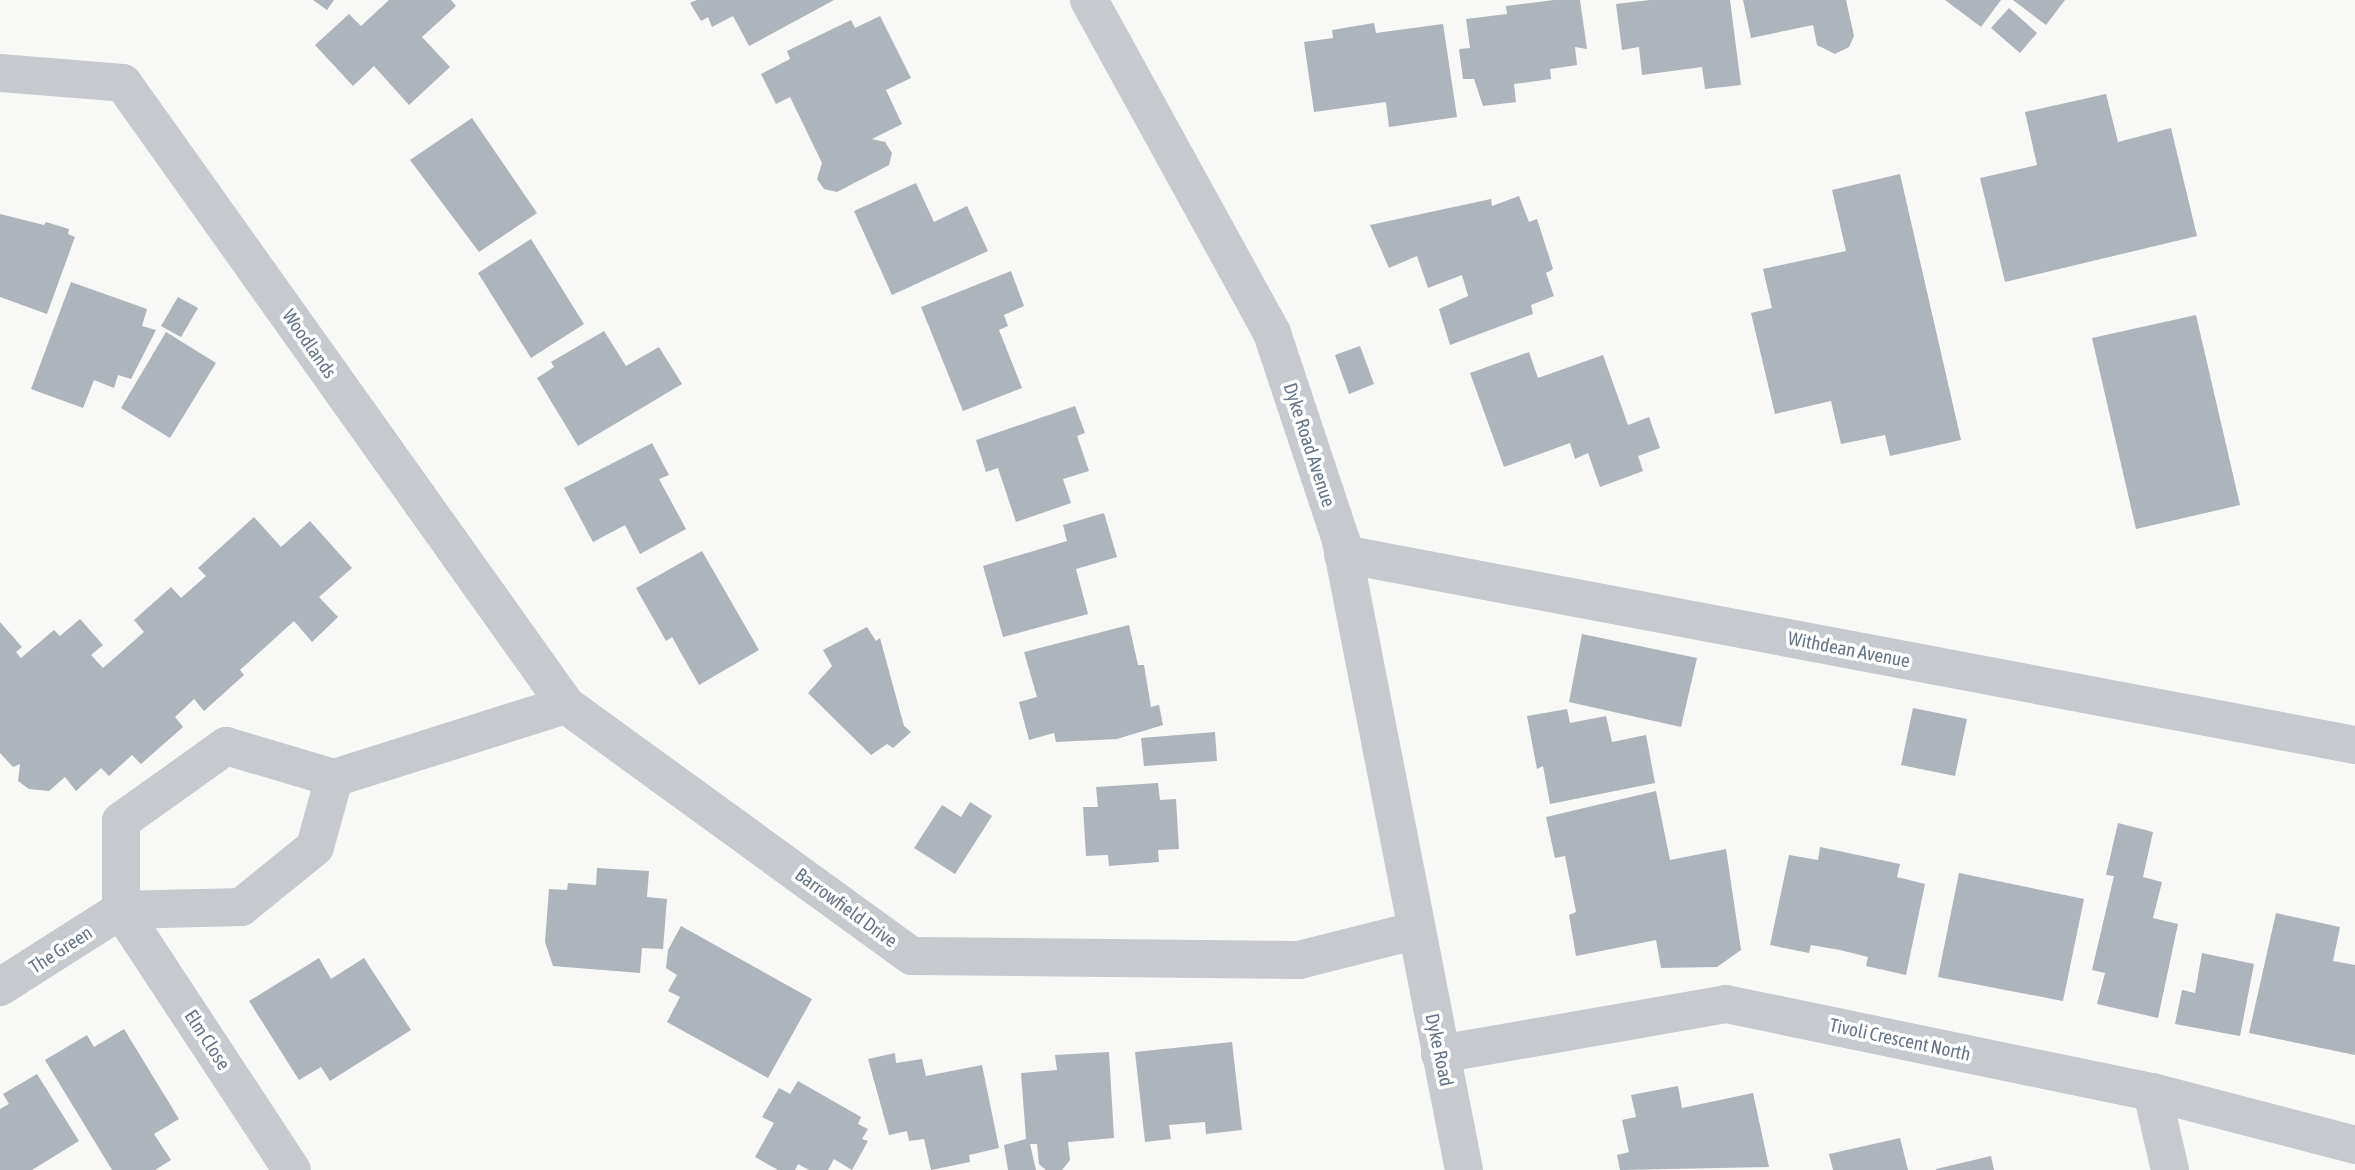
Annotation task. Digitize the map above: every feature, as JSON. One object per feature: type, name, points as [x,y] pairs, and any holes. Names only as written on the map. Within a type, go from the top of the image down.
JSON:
[{"type":"street","name":"Dyke Road Avenue","points":[[1089,0],[1272,333],[1343,554],[1415,931]]},
{"type":"street","name":"Woodlands","points":[[0,73],[123,83],[566,705]]},
{"type":"street","name":"Withdean Avenue","points":[[1343,554],[2355,744]]},
{"type":"street","points":[[334,778],[315,847],[241,907],[121,910],[121,821],[226,746],[334,778],[566,705]]},
{"type":"street","name":"Barrowfield Drive","points":[[566,705],[912,956],[1299,960],[1415,931]]},
{"type":"street","name":"The Green","points":[[0,987],[121,910]]},
{"type":"street","name":"Elm Close","points":[[121,910],[292,1170]]},
{"type":"street","name":"Dyke Road","points":[[1415,931],[1464,1170]]},
{"type":"street","name":"Tivoli Crescent North","points":[[1440,1054],[1727,1004],[2152,1091],[2355,1145]]},
{"type":"street","points":[[2152,1091],[2170,1170]]},
{"type":"building","points":[[313,0],[334,0],[327,10]]},
{"type":"building","points":[[389,0],[451,0],[456,6],[422,37],[450,67],[409,105],[374,66],[353,86],[315,45],[349,14],[361,26]]},
{"type":"building","points":[[697,0],[834,0],[749,46],[733,16],[712,27],[708,17],[701,21],[690,3]]},
{"type":"building","points":[[1554,0],[1580,0],[1587,49],[1575,47],[1577,65],[1550,69],[1551,79],[1514,84],[1516,102],[1483,106],[1474,79],[1463,79],[1459,49],[1470,48],[1466,19],[1507,14],[1506,6]]},
{"type":"building","points":[[1650,0],[1730,0],[1741,85],[1705,89],[1702,67],[1642,75],[1639,47],[1622,50],[1616,4]]},
{"type":"building","points":[[1743,0],[1846,0],[1854,36],[1849,47],[1835,54],[1817,45],[1813,25],[1751,38]]},
{"type":"building","points":[[1945,0],[2001,0],[1981,27]]},
{"type":"building","points":[[2013,0],[2065,0],[2046,25]]},
{"type":"building","points":[[2009,8],[2037,33],[2020,53],[1991,28]]},
{"type":"building","points":[[880,16],[911,78],[886,90],[902,124],[872,139],[885,142],[892,153],[889,165],[837,192],[824,189],[817,179],[822,163],[790,97],[776,104],[761,74],[790,59],[787,51],[851,20],[855,28]]},
{"type":"building","points":[[1374,23],[1376,33],[1443,24],[1457,117],[1389,127],[1386,102],[1314,112],[1304,42],[1333,38],[1332,30]]},
{"type":"building","points":[[2106,94],[2118,142],[2171,128],[2197,236],[2005,282],[1980,178],[2037,165],[2025,112]]},
{"type":"building","points":[[472,118],[537,213],[479,252],[410,160]]},
{"type":"building","points":[[1900,174],[1961,440],[1890,456],[1885,435],[1841,444],[1831,401],[1775,414],[1751,313],[1772,308],[1763,269],[1846,251],[1832,190]]},
{"type":"building","points":[[916,183],[934,222],[967,206],[988,251],[892,295],[854,211]]},
{"type":"building","points":[[1519,196],[1529,222],[1537,219],[1553,269],[1546,273],[1554,296],[1531,305],[1533,314],[1450,345],[1439,309],[1468,296],[1462,275],[1428,288],[1417,256],[1389,268],[1370,225],[1491,199],[1492,206]]},
{"type":"building","points":[[0,214],[69,229],[68,234],[75,237],[47,314],[0,297]]},
{"type":"building","points":[[531,239],[584,324],[531,358],[478,273]]},
{"type":"building","points":[[1011,271],[1024,306],[1004,315],[1008,326],[999,330],[1022,388],[963,411],[921,307]]},
{"type":"building","points":[[71,282],[147,309],[142,326],[156,330],[131,379],[118,375],[114,388],[94,380],[83,408],[31,389]]},
{"type":"building","points":[[178,297],[198,308],[181,337],[161,326]]},
{"type":"building","points":[[2196,315],[2240,505],[2136,529],[2092,338]]},
{"type":"building","points":[[604,331],[626,366],[659,347],[682,384],[578,446],[537,378],[554,367],[551,362]]},
{"type":"building","points":[[166,332],[216,363],[170,438],[121,408]]},
{"type":"building","points":[[1360,346],[1374,384],[1349,394],[1335,355]]},
{"type":"building","points":[[1529,352],[1538,378],[1603,355],[1628,425],[1649,417],[1660,448],[1638,456],[1643,471],[1600,487],[1588,453],[1575,459],[1570,443],[1504,467],[1470,373]]},
{"type":"building","points":[[1075,406],[1085,433],[1077,436],[1089,471],[1063,479],[1071,503],[1016,522],[998,468],[986,472],[976,440]]},
{"type":"building","points":[[652,443],[669,475],[659,479],[686,529],[640,554],[625,525],[593,542],[564,488]]},
{"type":"building","points":[[1104,513],[1117,557],[1076,569],[1088,614],[1003,637],[983,566],[1067,541],[1063,525]]},
{"type":"building","points":[[254,517],[281,547],[310,521],[352,568],[319,597],[338,617],[312,642],[294,621],[240,670],[244,675],[204,711],[194,699],[175,717],[183,727],[141,764],[132,755],[109,776],[101,768],[76,791],[65,777],[49,791],[29,789],[18,781],[20,764],[13,767],[0,753],[0,622],[22,647],[16,652],[21,658],[54,630],[60,636],[80,619],[103,645],[91,655],[103,668],[144,632],[134,620],[171,587],[181,598],[206,576],[198,568]]},
{"type":"building","points":[[702,551],[759,650],[699,685],[672,637],[666,641],[636,588]]},
{"type":"building","points":[[1129,625],[1138,665],[1144,665],[1151,707],[1159,705],[1163,725],[1117,739],[1056,742],[1054,733],[1029,740],[1019,702],[1037,697],[1024,652]]},
{"type":"building","points":[[867,627],[876,641],[880,638],[904,726],[911,732],[893,748],[887,744],[871,755],[808,693],[832,666],[823,650]]},
{"type":"building","points":[[1582,634],[1697,658],[1681,727],[1569,702]]},
{"type":"building","points":[[1913,708],[1967,719],[1955,776],[1901,765]]},
{"type":"building","points":[[1567,709],[1570,723],[1606,716],[1612,742],[1646,735],[1655,783],[1550,804],[1543,766],[1537,769],[1527,716]]},
{"type":"building","points":[[1215,732],[1217,761],[1144,766],[1141,738]]},
{"type":"building","points":[[1158,783],[1160,800],[1176,799],[1179,849],[1158,850],[1159,862],[1109,866],[1108,855],[1086,856],[1083,807],[1098,807],[1096,787]]},
{"type":"building","points":[[1656,791],[1670,860],[1726,849],[1741,950],[1717,967],[1661,968],[1656,940],[1576,956],[1569,915],[1576,912],[1565,856],[1555,858],[1546,817]]},
{"type":"building","points":[[970,802],[992,816],[955,874],[914,848],[942,805],[961,817]]},
{"type":"building","points":[[2118,823],[2153,832],[2143,877],[2162,882],[2153,918],[2178,924],[2158,1018],[2097,1004],[2105,973],[2092,970],[2114,876],[2106,875]]},
{"type":"building","points":[[1820,847],[1900,864],[1897,877],[1925,884],[1906,975],[1866,966],[1868,957],[1840,950],[1811,945],[1809,953],[1770,945],[1789,855],[1818,860]]},
{"type":"building","points":[[597,868],[649,871],[647,897],[667,899],[663,949],[642,948],[640,973],[553,966],[545,942],[549,889],[567,890],[568,883],[596,885]]},
{"type":"building","points":[[1959,873],[2084,899],[2063,1001],[1938,977]]},
{"type":"building","points":[[2276,913],[2340,927],[2333,961],[2355,965],[2355,1055],[2249,1033]]},
{"type":"building","points":[[681,926],[812,999],[768,1078],[667,1022],[680,997],[668,991],[677,975],[666,968],[668,950]]},
{"type":"building","points":[[2202,953],[2254,964],[2240,1036],[2175,1024],[2182,990],[2195,993]]},
{"type":"building","points":[[319,958],[331,979],[364,958],[411,1030],[330,1081],[321,1067],[299,1080],[249,1001]]},
{"type":"building","points":[[124,1029],[179,1119],[154,1134],[171,1160],[155,1170],[112,1170],[45,1060],[87,1035],[94,1047]]},
{"type":"building","points":[[1232,1042],[1242,1130],[1206,1134],[1205,1122],[1169,1125],[1171,1139],[1145,1142],[1135,1052]]},
{"type":"building","points":[[1109,1052],[1114,1138],[1068,1142],[1070,1160],[1062,1170],[1046,1170],[1039,1164],[1037,1144],[1030,1144],[1036,1170],[1008,1170],[1004,1145],[1026,1139],[1021,1073],[1057,1070],[1055,1055]]},
{"type":"building","points":[[895,1053],[896,1063],[922,1059],[926,1076],[982,1065],[999,1148],[969,1155],[970,1162],[931,1170],[924,1139],[909,1141],[907,1131],[889,1135],[868,1059]]},
{"type":"building","points":[[37,1074],[79,1141],[32,1170],[0,1170],[0,1109],[9,1104],[3,1094]]},
{"type":"building","points":[[798,1081],[861,1117],[858,1124],[868,1129],[862,1139],[868,1141],[852,1170],[834,1159],[828,1170],[809,1170],[798,1164],[795,1170],[778,1170],[755,1157],[774,1123],[762,1117],[779,1088],[790,1094]]},
{"type":"building","points":[[1678,1086],[1682,1108],[1753,1093],[1769,1167],[1620,1170],[1617,1155],[1629,1152],[1622,1120],[1636,1117],[1631,1095]]},
{"type":"building","points":[[1900,1138],[1908,1170],[1833,1170],[1829,1154]]},
{"type":"building","points":[[1991,1156],[1994,1170],[1936,1170],[1936,1169]]}]
